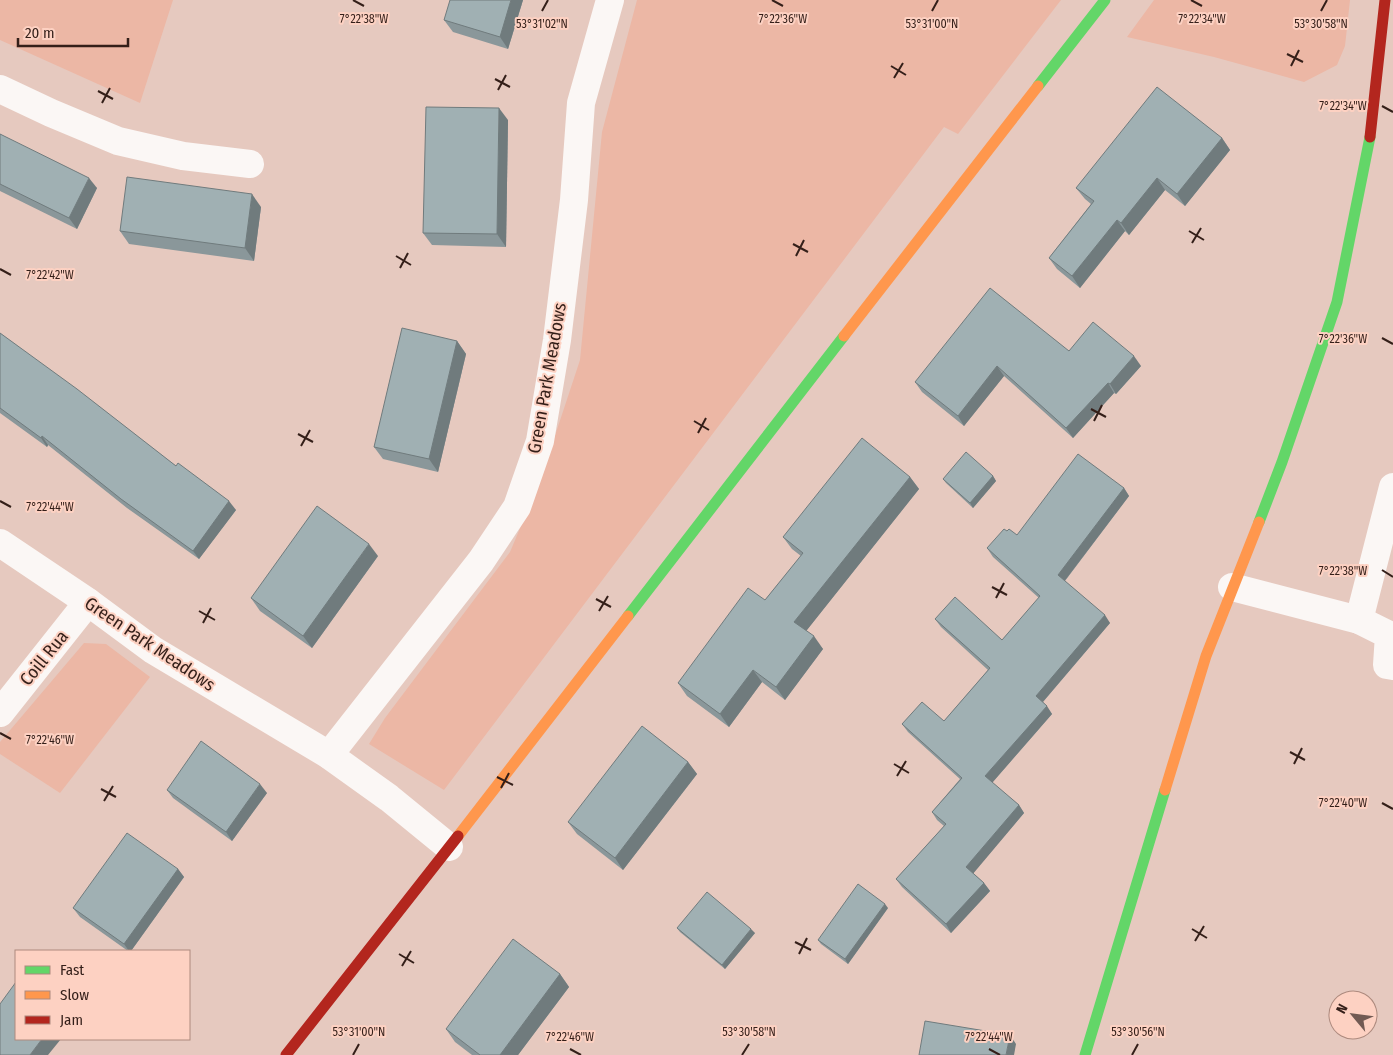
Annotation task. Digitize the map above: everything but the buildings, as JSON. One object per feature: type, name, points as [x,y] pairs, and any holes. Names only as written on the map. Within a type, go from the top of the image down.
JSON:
[{"type":"main road","points":[[286,1055],[1105,0]]},
{"type":"main road","points":[[1085,1055],[1206,656],[1282,462],[1337,302],[1372,128],[1385,0]]},
{"type":"street","name":"Green Park Meadows","points":[[329,756],[481,561],[517,507],[540,441],[561,303],[574,200],[581,103],[610,0]]},
{"type":"street","points":[[0,89],[118,141],[183,156],[250,164]]},
{"type":"street","points":[[1359,620],[1393,487]]},
{"type":"street","name":"Green Park Meadows","points":[[0,543],[88,602],[153,650],[329,756],[389,798],[449,846]]},
{"type":"street","points":[[1232,587],[1359,620],[1389,635],[1387,665],[1393,666]]},
{"type":"street","name":"Coill Rua","points":[[0,713],[88,602]]},
{"type":"shaded area","points":[[0,0],[173,0],[140,103],[0,40]]},
{"type":"shaded area","points":[[637,0],[1061,0],[958,134],[944,127],[444,790],[369,744],[385,718],[510,552],[540,481],[580,360],[602,132]]},
{"type":"shaded area","points":[[1154,0],[1350,0],[1345,46],[1337,65],[1304,82],[1214,57],[1127,37]]},
{"type":"shaded area","points":[[84,643],[106,644],[150,677],[60,793],[0,754],[0,742]]},
{"type":"traffic: fast","points":[[1038,86],[1105,0]]},
{"type":"traffic: fast","points":[[1259,522],[1282,462],[1337,302],[1370,137]]},
{"type":"traffic: fast","points":[[628,616],[844,336]]},
{"type":"traffic: fast","points":[[1085,1055],[1165,790]]},
{"type":"traffic: slow","points":[[844,336],[1038,86]]},
{"type":"traffic: slow","points":[[1165,790],[1206,656],[1259,522]]},
{"type":"traffic: slow","points":[[458,836],[628,616]]},
{"type":"traffic: jam","points":[[1370,137],[1385,0]]},
{"type":"traffic: jam","points":[[286,1055],[458,836]]}]
